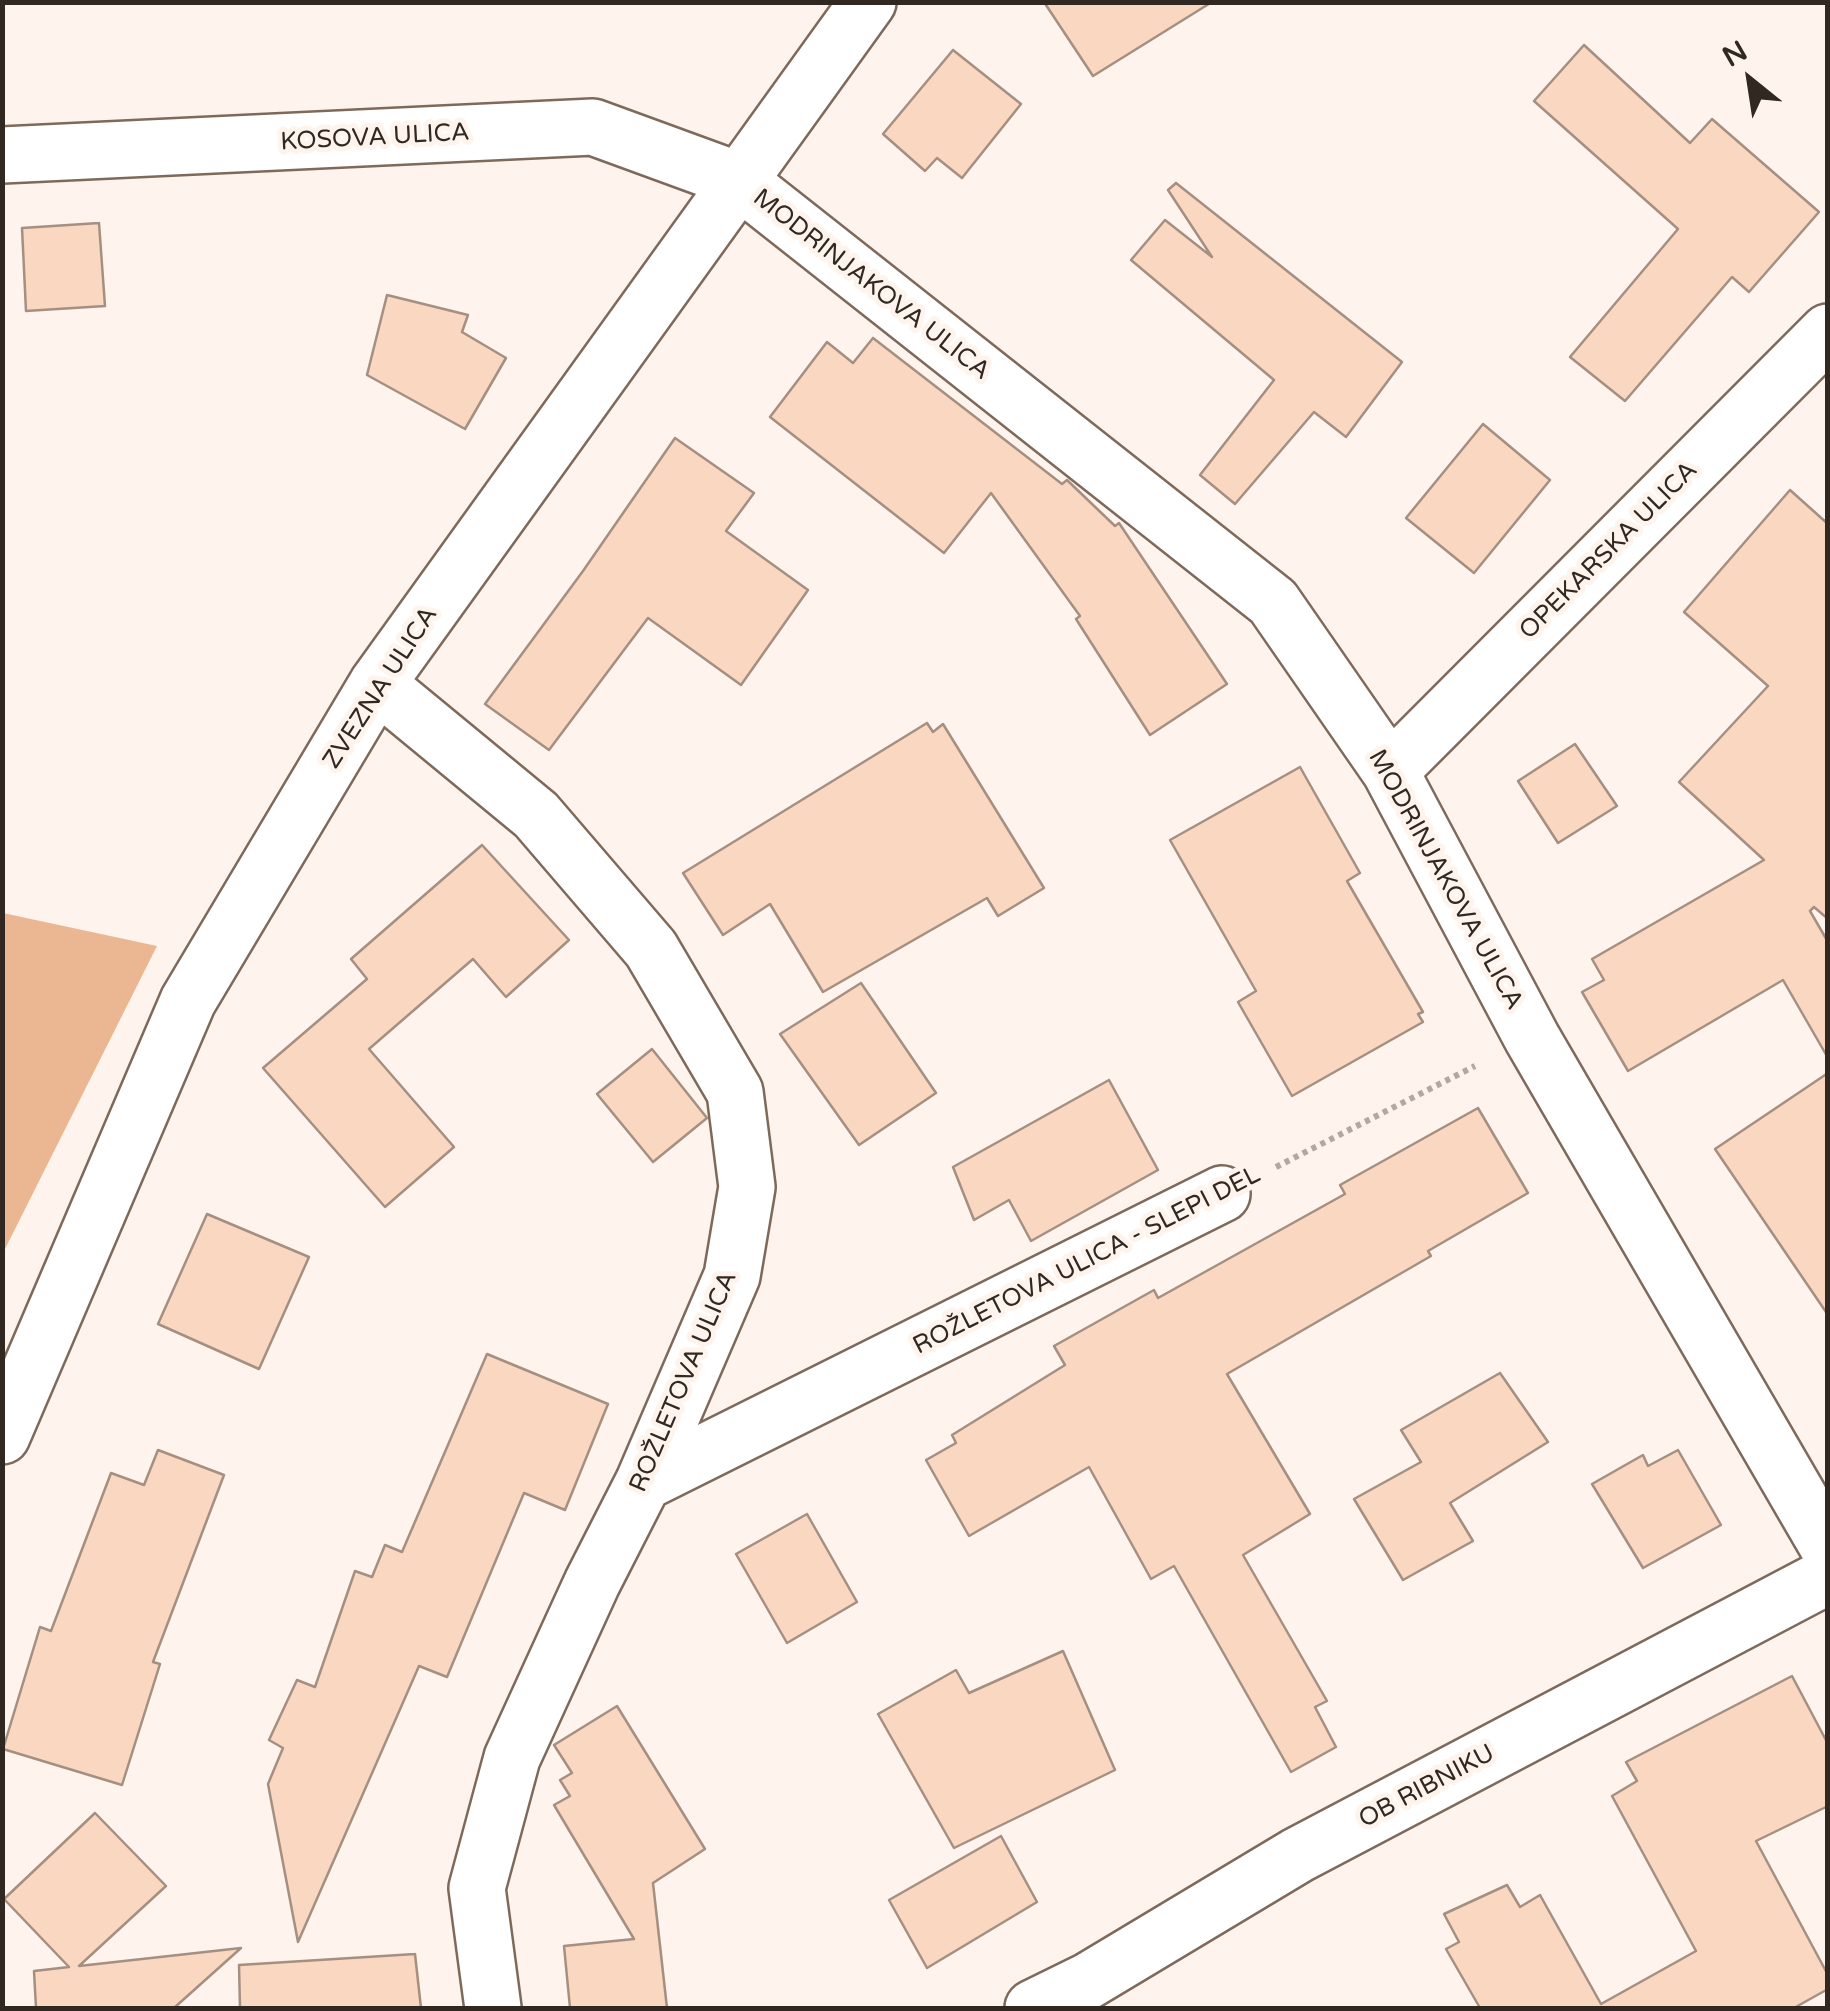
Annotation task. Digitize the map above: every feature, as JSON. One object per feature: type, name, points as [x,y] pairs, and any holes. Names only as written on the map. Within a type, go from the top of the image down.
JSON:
[{"type":"street","name":"ZVEZNA ULICA","points":[[2,1436],[188,1001],[377,684],[868,2]]},
{"type":"street","name":"KOSOVA ULICA","points":[[2,155],[593,128],[738,180]]},
{"type":"street","name":"MODRINJAKOVA ULICA","points":[[738,180],[1272,602],[1390,771],[1532,1038],[1828,1547]]},
{"type":"street","name":"OPEKARSKA ULICA","points":[[1390,771],[1828,332]]},
{"type":"street","name":"ROŽLETOVA ULICA","points":[[377,684],[536,815],[651,948],[735,1092],[748,1187],[732,1276],[642,1484],[512,1758],[477,1888],[493,2008]]},
{"type":"street","name":"ROŽLETOVA ULICA - SLEPI DEL","points":[[642,1484],[1222,1194]]},
{"type":"street","name":"OB RIBNIKU","points":[[1033,2008],[1088,1981],[1298,1855],[1828,1576]]},
{"type":"path","name":"ROŽLETOVA ULICA - SLEPI DEL","points":[[1222,1194],[1532,1038]]},
{"type":"shaded area","points":[[2,914],[157,946],[3,1253]]},
{"type":"building","points":[[1044,2],[1212,2],[1093,76]]},
{"type":"building","points":[[1584,45],[1690,143],[1712,119],[1819,212],[1749,292],[1732,277],[1625,401],[1570,357],[1678,229],[1534,101]]},
{"type":"building","points":[[953,50],[1021,104],[962,178],[937,158],[925,171],[883,134]]},
{"type":"building","points":[[1176,183],[1402,362],[1346,437],[1314,412],[1235,504],[1200,475],[1274,380],[1131,260],[1165,220],[1212,257],[1168,190]]},
{"type":"building","points":[[99,223],[105,306],[26,311],[22,228]]},
{"type":"building","points":[[387,295],[468,315],[462,332],[506,358],[465,429],[367,375]]},
{"type":"building","points":[[873,338],[1062,484],[1067,480],[1115,526],[1119,523],[1227,684],[1150,735],[1076,619],[1080,616],[991,493],[944,553],[770,417],[827,342],[853,363]]},
{"type":"building","points":[[1483,424],[1550,480],[1474,573],[1406,518]]},
{"type":"building","points":[[675,438],[754,493],[726,531],[808,590],[741,685],[648,618],[549,750],[485,704]]},
{"type":"building","points":[[1790,490],[1828,524],[1828,919],[1814,907],[1810,911],[1828,942],[1828,1058],[1783,980],[1628,1071],[1582,992],[1604,980],[1592,959],[1764,860],[1679,782],[1768,686],[1684,612]]},
{"type":"building","points":[[927,723],[933,732],[943,724],[1044,888],[998,916],[987,898],[823,992],[770,904],[723,935],[683,873]]},
{"type":"building","points":[[1575,744],[1617,806],[1558,843],[1518,781]]},
{"type":"building","points":[[1300,767],[1360,873],[1347,881],[1423,1012],[1418,1014],[1423,1022],[1292,1096],[1238,1002],[1256,991],[1170,840]]},
{"type":"building","points":[[482,845],[569,940],[506,997],[473,959],[369,1049],[454,1147],[385,1207],[263,1068],[367,979],[351,959]]},
{"type":"building","points":[[861,983],[936,1093],[859,1145],[780,1034]]},
{"type":"building","points":[[652,1049],[707,1118],[653,1162],[597,1094]]},
{"type":"building","points":[[1828,1073],[1828,1315],[1715,1149]]},
{"type":"building","points":[[1109,1080],[1158,1170],[1031,1241],[1009,1200],[974,1220],[953,1167]]},
{"type":"building","points":[[1478,1108],[1528,1193],[1428,1251],[1431,1256],[1227,1374],[1310,1514],[1243,1555],[1327,1701],[1315,1707],[1336,1747],[1291,1772],[1174,1566],[1151,1579],[1089,1467],[969,1536],[926,1460],[956,1443],[952,1435],[1065,1365],[1054,1346],[1154,1290],[1158,1298],[1345,1194],[1340,1185]]},
{"type":"building","points":[[207,1214],[309,1257],[259,1369],[158,1324]]},
{"type":"building","points":[[487,1354],[608,1404],[565,1510],[524,1493],[447,1677],[419,1666],[298,1942],[268,1784],[283,1748],[269,1740],[297,1680],[315,1687],[355,1571],[372,1577],[385,1545],[402,1552]]},
{"type":"building","points":[[1500,1373],[1548,1442],[1450,1503],[1473,1541],[1403,1580],[1354,1499],[1421,1462],[1401,1430]]},
{"type":"building","points":[[158,1450],[224,1475],[153,1662],[160,1664],[122,1785],[3,1749],[40,1627],[51,1631],[111,1473],[144,1485]]},
{"type":"building","points":[[1678,1450],[1721,1525],[1643,1568],[1592,1484],[1643,1455],[1648,1466]]},
{"type":"building","points":[[807,1514],[857,1602],[787,1643],[736,1554]]},
{"type":"building","points":[[1063,1651],[1115,1770],[954,1848],[878,1714],[956,1670],[969,1693]]},
{"type":"building","points":[[1792,1676],[1828,1744],[1828,1806],[1756,1841],[1828,1975],[1828,1989],[1794,2008],[1480,2008],[1446,1949],[1459,1942],[1444,1914],[1507,1885],[1520,1907],[1540,1895],[1601,2004],[1696,1951],[1612,1796],[1637,1781],[1626,1762]]},
{"type":"building","points":[[617,1706],[705,1849],[653,1883],[667,2008],[570,2008],[564,1946],[634,1939],[554,1805],[570,1796],[560,1780],[572,1773],[554,1745]]},
{"type":"building","points":[[95,1813],[166,1886],[79,1966],[241,1948],[174,2008],[36,2008],[34,1971],[69,1967],[4,1899]]},
{"type":"building","points":[[1001,1836],[1037,1902],[927,1968],[889,1900]]},
{"type":"building","points":[[415,1954],[421,2008],[240,2008],[239,1965]]}]
